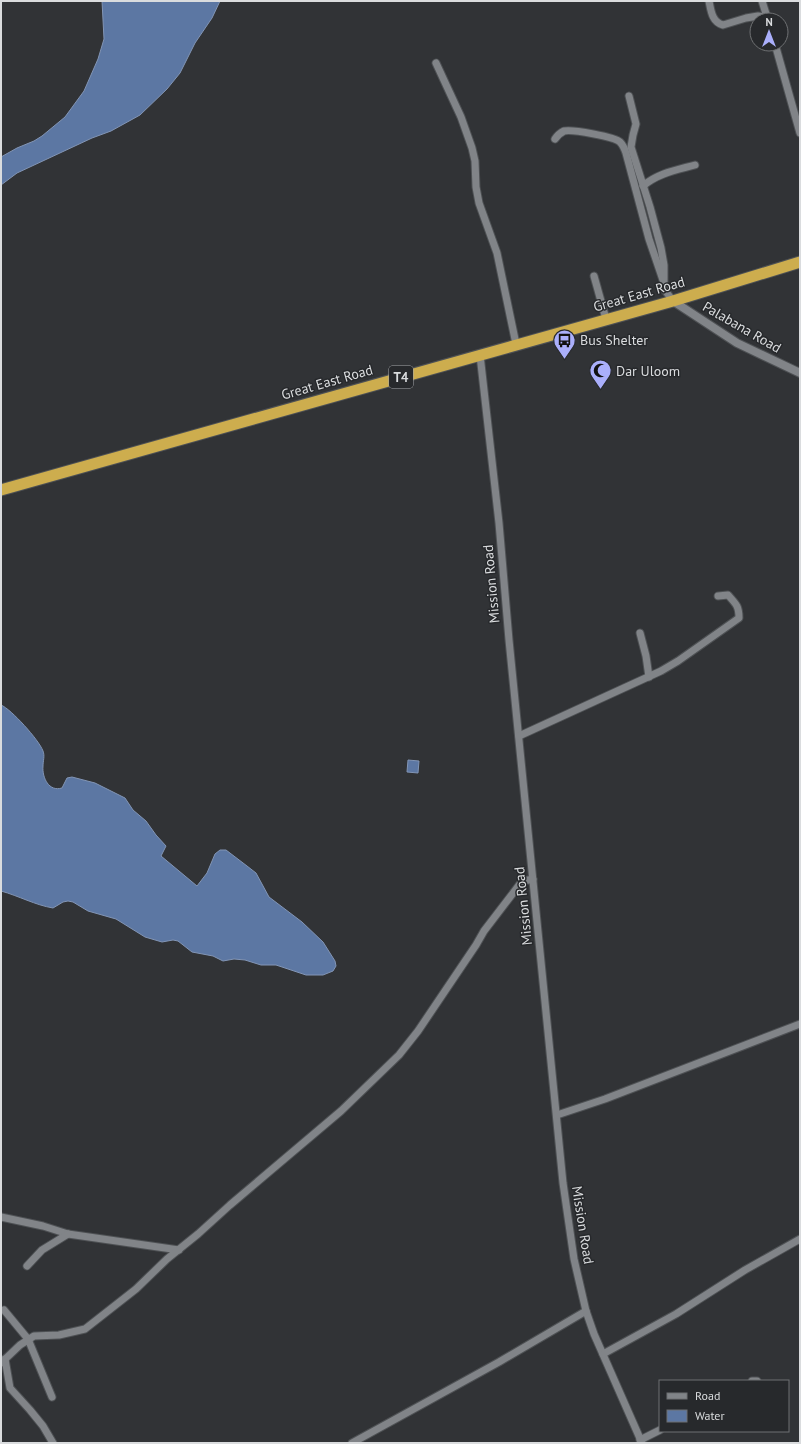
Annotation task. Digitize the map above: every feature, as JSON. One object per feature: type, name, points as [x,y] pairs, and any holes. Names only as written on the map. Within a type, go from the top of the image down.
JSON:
[{"type":"highway","name":"Great East Road","points":[[1,490],[673,301],[800,262]]},
{"type":"street","points":[[709,1],[713,18],[716,23],[723,25],[749,18]]},
{"type":"street","points":[[762,1],[766,12]]},
{"type":"street","points":[[777,52],[800,133]]},
{"type":"street","points":[[436,63],[461,117],[472,148],[475,161],[476,187],[479,203],[497,253],[516,344]]},
{"type":"street","points":[[629,96],[636,124],[632,135],[631,147],[664,265],[664,289],[673,301]]},
{"type":"street","points":[[554,139],[559,134],[569,130],[606,136],[620,142],[626,154],[649,239],[663,280]]},
{"type":"street","points":[[643,186],[664,174],[695,165]]},
{"type":"street","points":[[594,276],[606,319]]},
{"type":"street","name":"Palabana Road","points":[[673,301],[737,343],[800,373]]},
{"type":"street","name":"Mission Road","points":[[480,355],[499,523],[563,1183],[574,1259],[586,1311],[641,1442]]},
{"type":"street","points":[[519,736],[649,677],[678,661],[739,618],[739,608],[734,601],[728,595],[718,596]]},
{"type":"street","points":[[640,633],[646,656],[649,677]]},
{"type":"street","points":[[53,1443],[43,1426],[10,1388],[3,1361],[28,1339],[34,1336],[59,1335],[85,1329],[136,1288],[302,1143],[341,1111],[399,1055],[418,1031],[490,922],[520,884],[524,881],[534,879]]},
{"type":"street","points":[[557,1115],[605,1099],[800,1024]]},
{"type":"street","points":[[1,1217],[44,1226],[68,1234],[179,1250]]},
{"type":"street","points":[[27,1266],[42,1250],[68,1234]]},
{"type":"street","points":[[603,1354],[676,1314],[738,1274],[800,1239]]},
{"type":"street","points":[[4,1310],[28,1339],[52,1397]]},
{"type":"street","points":[[352,1443],[499,1362],[586,1311]]},
{"type":"street","points":[[641,1442],[659,1431]]},
{"type":"water","points":[[102,1],[220,1],[212,18],[195,43],[180,73],[167,89],[140,115],[111,131],[92,138],[17,173],[1,185],[1,157],[42,136],[65,117],[84,91],[98,59],[104,39]]},
{"type":"water","points":[[1,705],[18,718],[40,746],[44,755],[43,771],[45,779],[50,786],[57,789],[62,788],[67,778],[72,777],[95,783],[125,798],[133,810],[146,821],[166,846],[161,856],[197,886],[207,873],[215,854],[220,850],[226,850],[256,873],[269,897],[302,922],[323,942],[335,961],[336,966],[333,971],[323,975],[306,975],[276,965],[261,965],[245,960],[234,959],[223,961],[213,956],[192,952],[178,941],[173,940],[162,942],[145,937],[116,919],[88,911],[73,902],[63,902],[53,908],[1,891]]},
{"type":"water","points":[[408,760],[419,761],[418,773],[407,772]]},
{"type":"place","name":"Bus Shelter","points":[[564,360]]},
{"type":"place","name":"Dar Uloom","points":[[601,390]]}]
